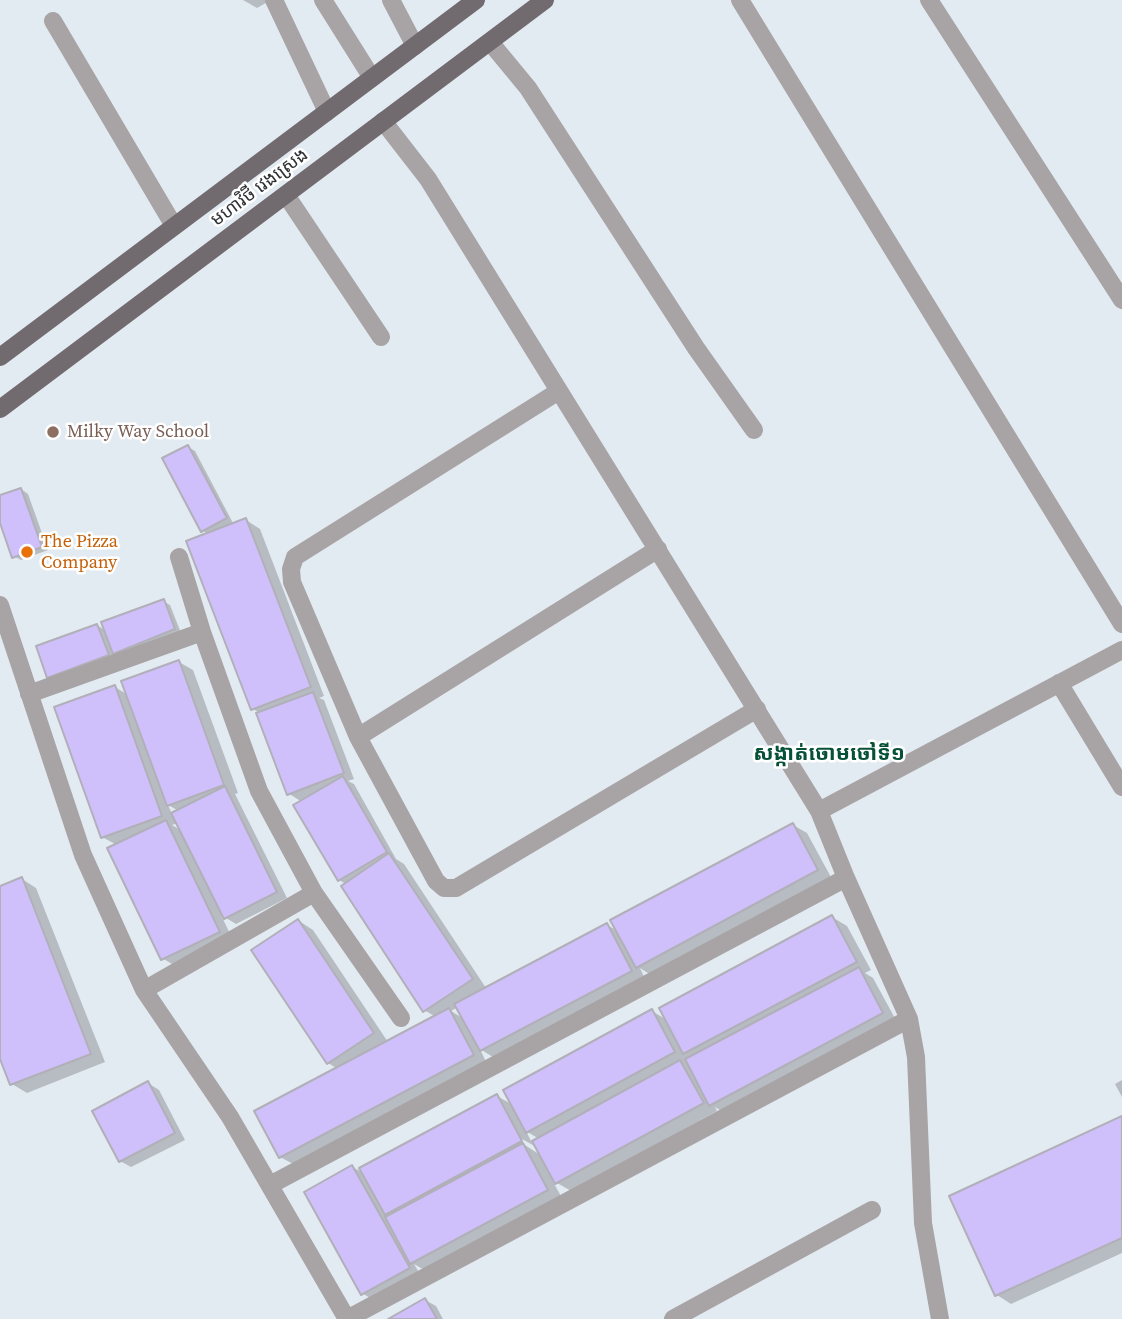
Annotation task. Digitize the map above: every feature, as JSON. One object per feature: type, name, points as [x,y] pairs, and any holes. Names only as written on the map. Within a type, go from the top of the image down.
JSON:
[{"type":"main road","name":"មហាវិថី វេងស្រេង","points":[[0,357],[476,0]]},
{"type":"main road","name":"មហាវិថី វេងស្រេង","points":[[0,409],[545,0]]},
{"type":"street","points":[[274,0],[327,112]]},
{"type":"street","points":[[323,0],[372,78]]},
{"type":"street","points":[[391,0],[415,46]]},
{"type":"street","points":[[740,0],[1122,624]]},
{"type":"street","points":[[929,0],[1122,300]]},
{"type":"street","points":[[53,21],[174,226]]},
{"type":"street","points":[[490,42],[528,88],[696,348],[754,430]]},
{"type":"street","points":[[383,121],[428,179],[819,811],[909,1019],[916,1057],[923,1223],[940,1319]]},
{"type":"street","points":[[286,195],[381,337]]},
{"type":"street","points":[[559,391],[295,557],[291,569],[292,582],[358,737],[436,881],[444,888],[456,888],[757,709]]},
{"type":"street","points":[[358,737],[658,550]]},
{"type":"street","points":[[179,557],[202,632],[259,791],[314,893],[401,1018]]},
{"type":"street","points":[[0,605],[83,855],[145,990],[230,1117],[347,1319],[909,1019]]},
{"type":"street","points":[[29,694],[202,632]]},
{"type":"street","points":[[819,811],[1122,650]]},
{"type":"street","points":[[1059,683],[1122,787]]},
{"type":"street","points":[[270,1185],[846,878]]},
{"type":"street","points":[[145,990],[314,893]]},
{"type":"street","points":[[673,1319],[872,1210]]},
{"type":"building","points":[[188,445],[227,518],[201,532],[162,458]]},
{"type":"building","points":[[21,488],[42,547],[12,558],[0,523],[0,495]]},
{"type":"building","points":[[246,518],[311,687],[251,710],[186,541]]},
{"type":"building","points":[[164,599],[175,629],[113,654],[101,622]]},
{"type":"building","points":[[97,624],[109,655],[47,678],[36,646]]},
{"type":"building","points":[[179,660],[224,785],[167,806],[121,681]]},
{"type":"building","points":[[115,685],[162,816],[101,838],[54,707]]},
{"type":"building","points":[[313,692],[344,773],[287,795],[256,713]]},
{"type":"building","points":[[343,776],[387,852],[338,881],[293,805]]},
{"type":"building","points":[[225,786],[277,892],[224,919],[171,813]]},
{"type":"building","points":[[166,820],[220,932],[161,960],[107,848]]},
{"type":"building","points":[[793,823],[818,870],[636,968],[610,920]]},
{"type":"building","points":[[389,853],[473,979],[423,1012],[341,886]]},
{"type":"building","points":[[22,877],[91,1054],[10,1085],[0,1059],[0,886]]},
{"type":"building","points":[[832,915],[857,962],[683,1054],[659,1008]]},
{"type":"building","points":[[298,919],[374,1033],[327,1064],[251,950]]},
{"type":"building","points":[[607,923],[632,971],[480,1051],[454,1004]]},
{"type":"building","points":[[859,967],[883,1013],[709,1106],[685,1059]]},
{"type":"building","points":[[449,1008],[474,1055],[279,1158],[254,1111]]},
{"type":"building","points":[[652,1009],[675,1052],[526,1133],[503,1090]]},
{"type":"building","points":[[680,1060],[704,1103],[555,1184],[532,1141]]},
{"type":"building","points":[[148,1081],[175,1133],[119,1162],[92,1111]]},
{"type":"building","points":[[497,1094],[522,1141],[385,1215],[359,1168]]},
{"type":"building","points":[[1122,1116],[1122,1238],[995,1296],[949,1196]]},
{"type":"building","points":[[523,1143],[548,1190],[410,1264],[385,1217]]},
{"type":"building","points":[[352,1165],[410,1268],[361,1295],[304,1192]]},
{"type":"building","points":[[425,1298],[437,1319],[388,1319]]},
{"type":"place","name":"Milky Way School","points":[[53,432]]},
{"type":"place","name":"The Pizza Company","points":[[27,552]]},
{"type":"district","name":"សង្កាត់ចោមចៅទី១","points":[[829,755]]}]
